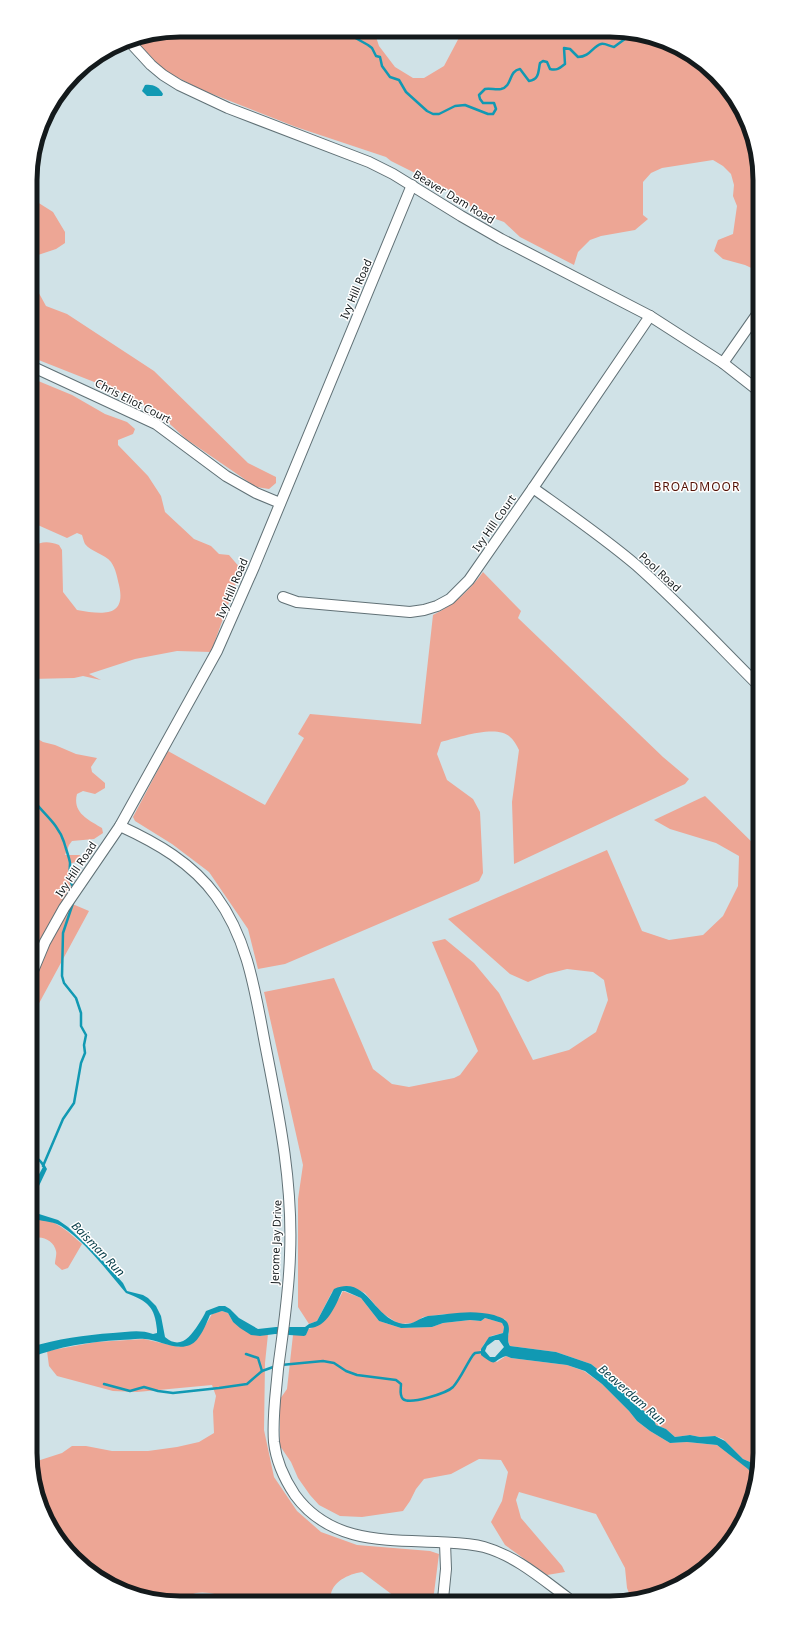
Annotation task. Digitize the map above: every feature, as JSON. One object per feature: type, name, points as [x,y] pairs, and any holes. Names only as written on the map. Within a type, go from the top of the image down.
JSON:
[{"type":"street","name":"Beaver Dam Road","points":[[133,45],[155,68],[179,86],[228,108],[369,162],[412,185],[501,239],[650,316],[723,363],[753,387]]},
{"type":"street","name":"Ivy Hill Road","points":[[37,961],[45,942],[64,908],[120,826],[217,650],[251,574],[412,185]]},
{"type":"street","name":"Ivy Hill Court","points":[[283,597],[297,602],[410,612],[437,606],[450,599],[469,580],[650,316]]},
{"type":"street","points":[[723,363],[753,320]]},
{"type":"street","name":"Chris Eliot Court","points":[[37,369],[156,424],[226,476],[280,503]]},
{"type":"street","name":"Pool Road","points":[[533,488],[610,544],[636,566],[665,592],[753,680]]},
{"type":"street","name":"Jerome Jay Drive","points":[[120,826],[168,851],[201,878],[228,914],[246,955],[282,1131],[290,1200],[290,1256],[276,1386],[274,1429],[274,1445],[285,1477],[295,1494],[305,1506],[318,1518],[334,1527],[365,1538],[445,1542],[482,1546],[517,1561],[565,1596]]},
{"type":"street","points":[[443,1596],[446,1568],[445,1542]]},
{"type":"shaded area","points":[[171,37],[376,37],[379,46],[395,67],[413,78],[424,78],[444,66],[459,37],[619,37],[647,42],[665,48],[689,61],[711,79],[729,101],[742,125],[748,143],[753,171],[753,269],[723,259],[714,251],[718,240],[733,234],[737,206],[733,196],[734,185],[731,174],[723,166],[713,160],[662,168],[651,173],[643,182],[643,215],[648,219],[635,230],[601,236],[590,240],[578,252],[574,265],[520,237],[504,222],[479,213],[451,191],[391,161],[386,157],[296,127],[202,90],[165,71],[138,44]]},
{"type":"shaded area","points":[[37,202],[53,212],[65,232],[65,243],[56,249],[37,255]]},
{"type":"shaded area","points":[[37,290],[46,306],[67,314],[154,371],[248,463],[276,477],[276,483],[269,489],[256,487],[186,439],[158,413],[122,393],[37,359]]},
{"type":"shaded area","points":[[37,380],[72,395],[105,414],[127,422],[135,429],[133,434],[118,440],[118,445],[148,476],[161,496],[165,512],[194,539],[211,546],[219,554],[229,555],[241,569],[211,652],[177,651],[135,659],[89,674],[101,680],[83,676],[74,678],[37,679],[37,545],[45,542],[59,545],[62,550],[63,592],[77,610],[94,613],[110,612],[119,604],[119,585],[111,562],[88,547],[85,544],[82,535],[77,533],[67,538],[37,525]]},
{"type":"shaded area","points":[[483,572],[521,611],[518,618],[663,757],[689,779],[685,784],[514,864],[512,802],[519,750],[510,737],[504,733],[496,732],[466,735],[441,742],[437,754],[447,780],[473,799],[480,812],[483,873],[479,881],[285,964],[258,969],[248,929],[209,872],[172,844],[135,821],[133,817],[168,751],[265,805],[304,738],[298,734],[310,714],[421,724],[433,615],[448,607],[461,597]]},
{"type":"shaded area","points":[[37,738],[76,754],[97,758],[91,767],[92,772],[105,783],[105,788],[95,794],[83,791],[77,794],[76,801],[79,811],[87,819],[102,828],[103,833],[94,839],[72,841],[65,855],[80,855],[79,861],[69,864],[73,881],[63,900],[89,911],[37,1007]]},
{"type":"shaded area","points":[[705,796],[753,843],[753,1464],[743,1459],[723,1439],[715,1436],[700,1437],[690,1435],[675,1437],[666,1429],[656,1425],[652,1416],[635,1405],[615,1383],[591,1364],[556,1352],[510,1346],[507,1338],[509,1334],[505,1319],[445,1314],[423,1317],[412,1323],[399,1324],[382,1313],[365,1293],[349,1286],[332,1292],[317,1321],[309,1324],[298,1307],[298,1199],[303,1165],[264,992],[334,978],[373,1069],[392,1084],[409,1087],[454,1078],[460,1075],[478,1051],[432,942],[445,939],[474,963],[499,993],[533,1060],[569,1050],[596,1032],[608,1000],[604,980],[593,972],[567,969],[547,974],[528,982],[510,974],[448,919],[607,850],[642,931],[669,940],[703,935],[723,916],[738,886],[739,856],[716,843],[670,829],[654,820]]},
{"type":"shaded area","points":[[37,1220],[49,1221],[61,1227],[82,1244],[68,1268],[62,1270],[55,1264],[55,1247],[49,1241],[37,1238]]},
{"type":"shaded area","points":[[343,1291],[361,1298],[379,1321],[401,1328],[432,1327],[443,1323],[470,1320],[481,1321],[485,1318],[502,1323],[504,1327],[503,1333],[491,1336],[484,1344],[480,1352],[497,1362],[506,1356],[511,1358],[567,1365],[584,1371],[602,1384],[637,1421],[670,1443],[687,1442],[717,1445],[749,1469],[752,1473],[742,1508],[734,1524],[711,1554],[689,1572],[665,1585],[630,1595],[627,1588],[625,1568],[596,1514],[519,1492],[516,1500],[521,1518],[562,1566],[565,1572],[547,1575],[505,1545],[491,1522],[502,1501],[508,1472],[501,1460],[479,1459],[451,1474],[424,1479],[416,1489],[403,1511],[362,1517],[340,1516],[319,1505],[298,1478],[291,1462],[280,1446],[280,1399],[287,1389],[293,1335],[306,1335],[308,1329],[312,1328],[340,1297]]},
{"type":"shaded area","points":[[222,1311],[228,1313],[233,1322],[260,1336],[268,1334],[265,1363],[264,1430],[274,1477],[297,1511],[321,1532],[357,1545],[430,1551],[439,1554],[433,1596],[394,1596],[362,1572],[340,1580],[333,1588],[331,1596],[221,1596],[204,1592],[199,1592],[188,1596],[162,1595],[125,1585],[109,1577],[79,1554],[67,1540],[56,1524],[48,1508],[42,1490],[37,1461],[62,1453],[72,1446],[86,1446],[112,1451],[148,1451],[199,1442],[214,1433],[213,1411],[216,1396],[212,1385],[137,1392],[113,1391],[57,1376],[49,1366],[47,1351],[96,1342],[144,1339],[179,1347],[205,1326],[212,1314]]},
{"type":"water","points":[[145,85],[151,85],[158,88],[163,94],[162,96],[147,96],[142,91]]},
{"type":"water","name":"Beaverdam Run","points":[[37,1157],[42,1161],[47,1169],[38,1188],[39,1214],[58,1220],[68,1227],[107,1265],[123,1283],[127,1291],[143,1295],[148,1298],[156,1306],[161,1316],[165,1337],[170,1341],[180,1342],[184,1340],[195,1329],[206,1311],[219,1306],[225,1306],[239,1318],[258,1329],[276,1327],[305,1327],[317,1321],[334,1289],[345,1286],[354,1287],[362,1292],[382,1313],[390,1319],[403,1324],[411,1323],[428,1316],[452,1313],[477,1312],[494,1315],[507,1322],[509,1328],[508,1340],[510,1346],[556,1352],[591,1364],[615,1383],[635,1405],[652,1416],[656,1425],[666,1429],[675,1437],[690,1435],[700,1437],[715,1436],[725,1441],[743,1459],[753,1464],[752,1473],[717,1445],[687,1442],[670,1443],[650,1431],[637,1421],[602,1384],[585,1371],[567,1365],[511,1358],[506,1356],[494,1362],[490,1361],[481,1355],[481,1349],[489,1337],[503,1333],[504,1327],[502,1323],[485,1318],[481,1321],[470,1320],[443,1323],[432,1327],[401,1328],[379,1321],[361,1298],[345,1291],[342,1291],[334,1309],[326,1320],[315,1327],[309,1328],[304,1336],[275,1334],[260,1336],[251,1335],[233,1322],[228,1313],[222,1311],[210,1315],[197,1340],[185,1347],[173,1346],[142,1339],[86,1343],[52,1350],[37,1355],[37,1345],[81,1336],[138,1331],[153,1334],[157,1333],[156,1322],[152,1310],[145,1302],[126,1293],[96,1257],[79,1240],[61,1226],[37,1219],[37,1178],[43,1167]],"holes":[[[495,1340],[499,1340],[504,1347],[495,1357],[490,1357],[485,1351],[487,1346]]]},
{"type":"waterway","points":[[354,37],[372,48],[376,56],[380,57],[382,66],[390,77],[399,80],[406,92],[427,111],[433,114],[439,114],[455,106],[465,105],[488,114],[493,114],[496,109],[494,103],[483,103],[479,95],[485,89],[501,89],[505,87],[516,70],[520,69],[529,81],[533,80],[537,77],[540,63],[543,61],[547,62],[552,70],[558,69],[565,64],[564,48],[570,49],[578,57],[582,57],[598,45],[606,44],[614,47],[626,38]]},
{"type":"waterway","points":[[37,805],[54,824],[61,835],[70,861],[70,877],[72,885]]},
{"type":"waterway","points":[[43,1166],[63,1119],[74,1103],[81,1063],[85,1053],[84,1045],[86,1035],[81,1026],[81,1013],[76,998],[64,983],[62,976],[63,933],[73,903]]},
{"type":"waterway","points":[[281,1365],[323,1361],[334,1363],[346,1371],[357,1375],[396,1380],[401,1384],[401,1394],[403,1399],[413,1400],[428,1398],[453,1387],[459,1380],[473,1355],[475,1353],[483,1352]]},
{"type":"waterway","points":[[246,1354],[258,1358],[262,1371]]},
{"type":"waterway","points":[[104,1384],[130,1391],[144,1387],[173,1393],[247,1384],[262,1371],[276,1366]]},
{"type":"district","name":"BROADMOOR","points":[[697,487]]},
{"type":"water label","name":"Baisman Run","points":[[98,1249]]}]
